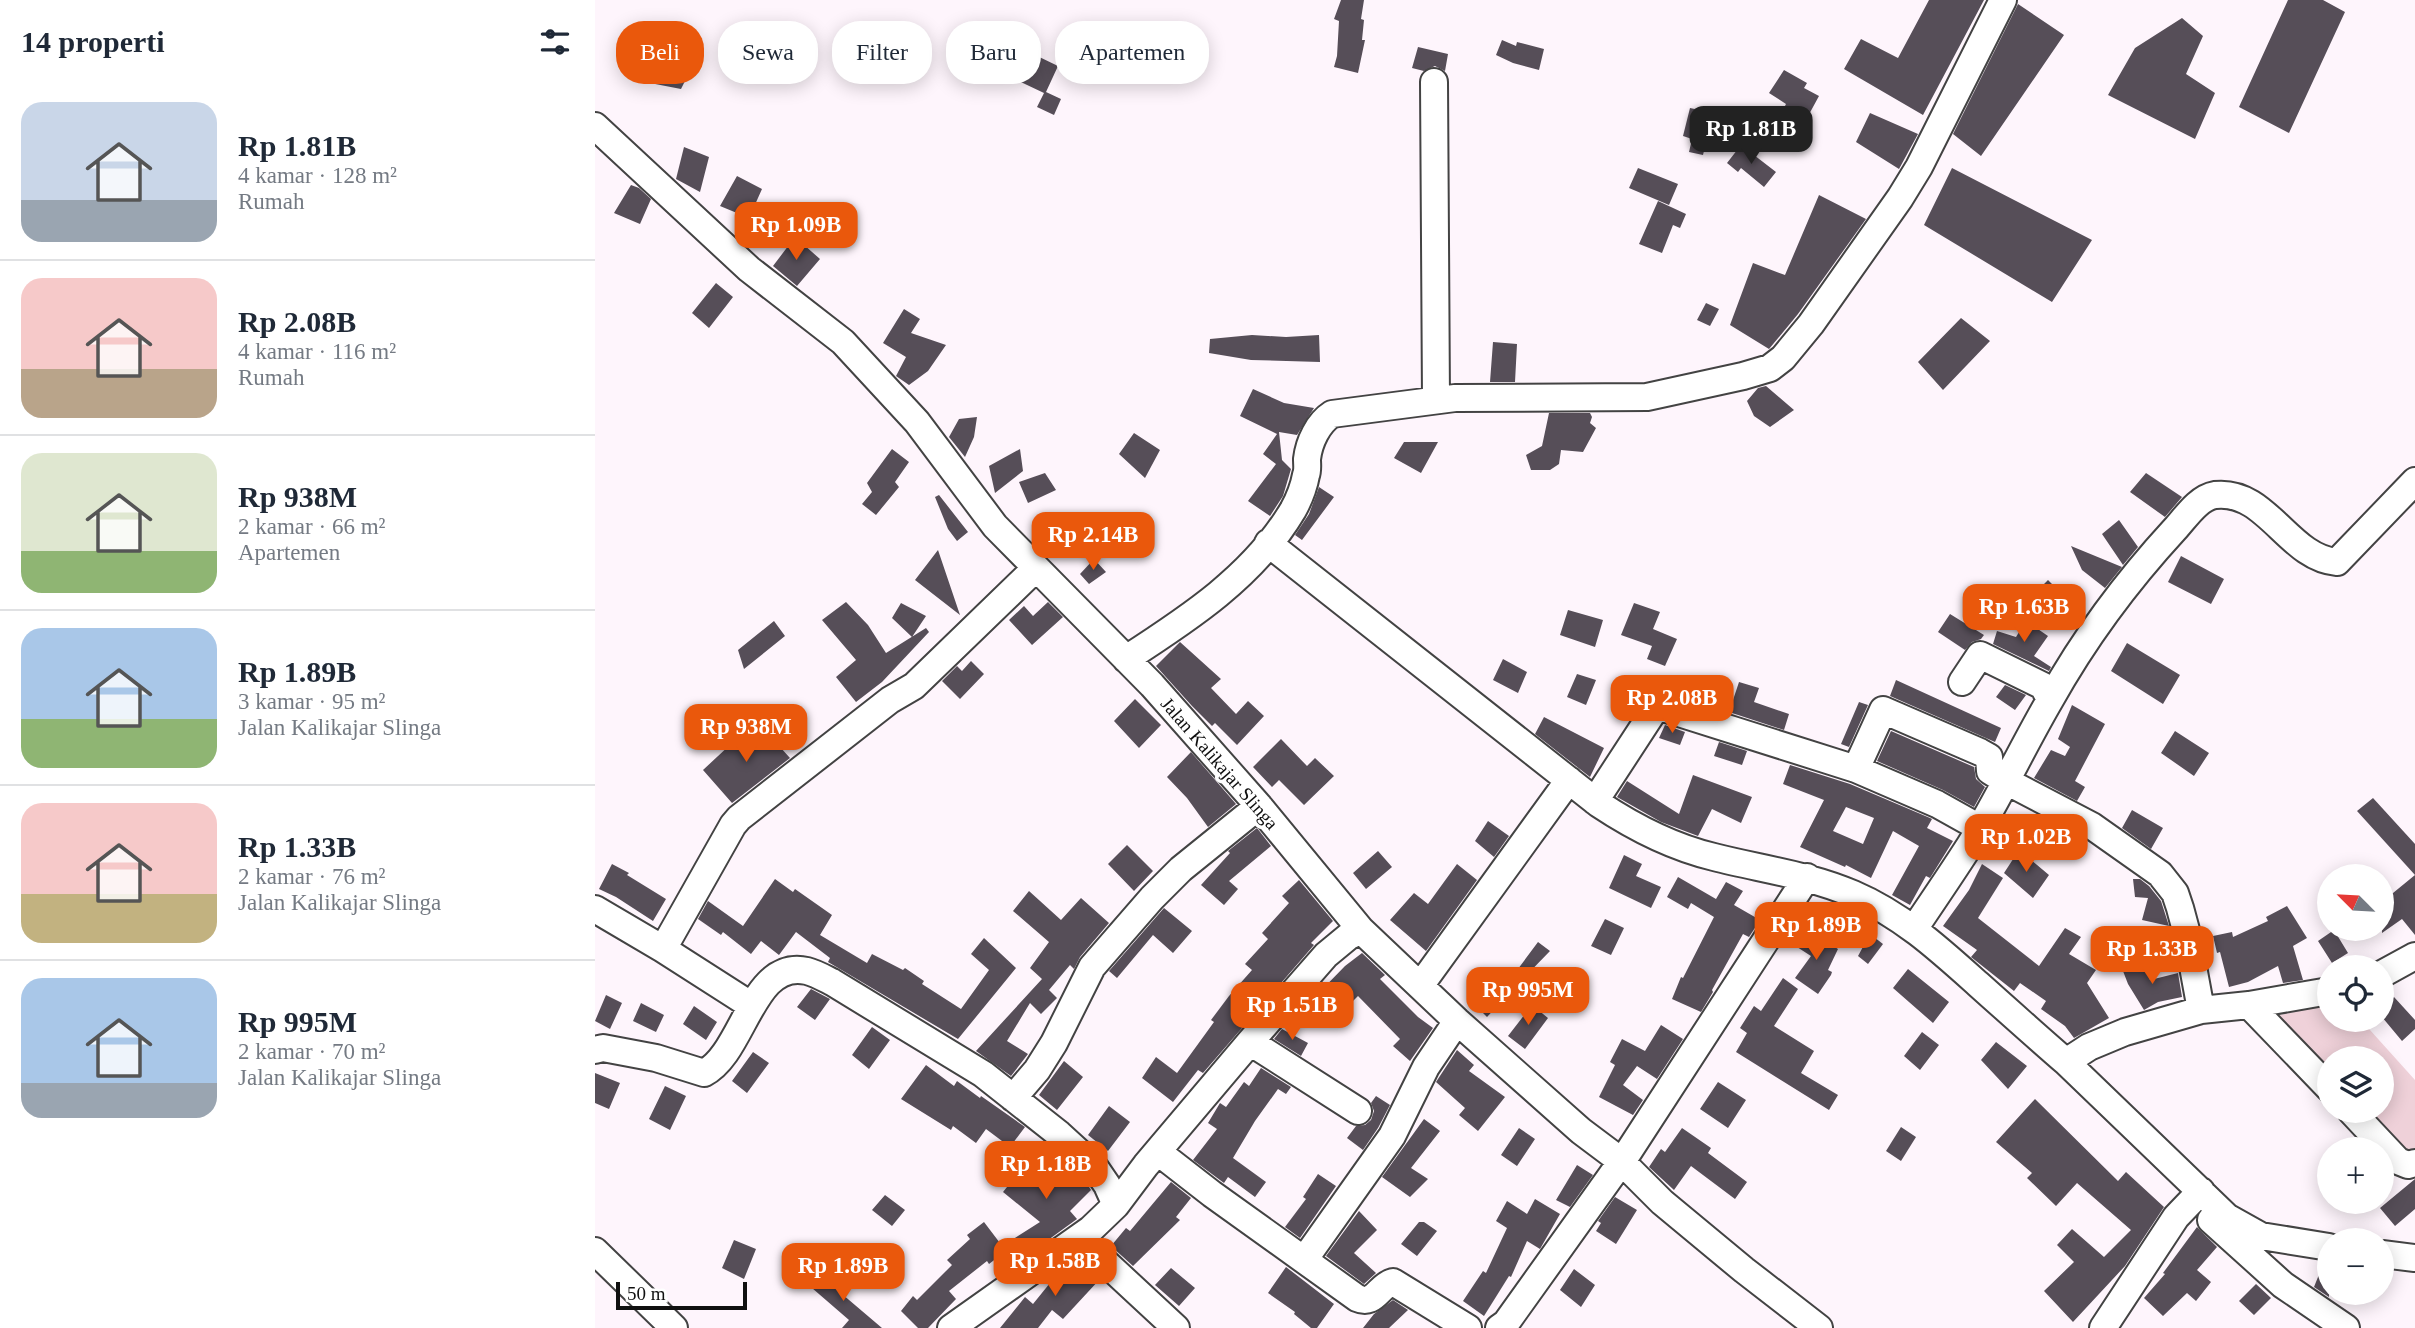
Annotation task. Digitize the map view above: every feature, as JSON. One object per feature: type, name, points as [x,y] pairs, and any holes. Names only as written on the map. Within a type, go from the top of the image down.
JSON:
[{"type":"street","points":[[1126,660],[1217,596],[1251,564],[1294,509],[1307,475],[1307,456],[1317,429],[1324,419],[1436,400],[1495,397],[1647,397],[1770,368],[1783,358],[1811,324],[1900,198],[1919,167],[2003,0]]},
{"type":"street","points":[[1434,82],[1436,400]]},
{"type":"street","name":"Jalan Kalikajar Slinga","points":[[595,126],[749,268],[843,342],[917,422],[995,526],[1126,660],[1259,806],[1361,930],[1457,1021],[1581,1131],[1621,1161],[1662,1202],[1819,1328]]},
{"type":"street","points":[[1914,929],[1980,828],[2050,699],[2086,640],[2157,548],[2203,499],[2214,495],[2235,495],[2260,510],[2305,549],[2325,561],[2337,562],[2415,481]]},
{"type":"street","points":[[1268,543],[1624,821],[1677,846],[1864,899],[1914,929],[2066,1062],[2283,1285],[2346,1328]]},
{"type":"street","points":[[663,949],[733,825],[890,700],[914,685],[1035,569]]},
{"type":"street","points":[[1962,682],[1980,655],[2043,686],[2050,699]]},
{"type":"street","points":[[1595,801],[1657,706],[1856,769],[1937,804],[1980,828]]},
{"type":"street","points":[[1856,769],[1883,710],[1980,752],[1989,757],[1990,771],[2092,826],[2160,874],[2175,893],[2187,934],[2201,1010]]},
{"type":"street","points":[[1420,986],[1569,780]]},
{"type":"street","points":[[1013,1098],[1037,1070],[1054,1043],[1092,967],[1181,869],[1259,806]]},
{"type":"street","points":[[1499,1328],[1506,1323],[1621,1161],[1805,881]]},
{"type":"street","points":[[595,909],[753,1006]]},
{"type":"street","points":[[951,1328],[1079,1238],[1116,1205],[1250,1042],[1327,955],[1349,936],[1361,930]]},
{"type":"street","points":[[2394,967],[2415,956]]},
{"type":"street","points":[[595,1050],[603,1048],[656,1058],[703,1073],[712,1069],[723,1058],[771,980],[786,971],[806,970],[832,982],[983,1074],[1094,1166],[1116,1205]]},
{"type":"street","points":[[2066,1062],[2089,1047],[2125,1032],[2201,1010],[2317,994]]},
{"type":"street","points":[[2249,1005],[2317,1076]]},
{"type":"street","points":[[1304,1260],[1386,1145],[1426,1067],[1457,1021]]},
{"type":"street","points":[[1250,1042],[1358,1111]]},
{"type":"street","points":[[2362,1123],[2398,1161],[2408,1165],[2415,1163]]},
{"type":"street","points":[[1158,1152],[1212,1195],[1364,1301],[1371,1300],[1386,1284],[1393,1282],[1468,1328]]},
{"type":"street","points":[[2196,1196],[2261,1236],[2317,1245]]},
{"type":"street","points":[[2103,1328],[2176,1217],[2196,1196]]},
{"type":"street","points":[[1079,1238],[1176,1328]]},
{"type":"street","points":[[595,1251],[674,1328]]},
{"type":"street","points":[[2394,1255],[2415,1258]]},
{"type":"shaded area","points":[[2317,1007],[2317,1032],[2372,1032],[2384,1046],[2317,1046],[2317,1066],[2272,1017]]},
{"type":"shaded area","points":[[2394,1057],[2415,1080],[2415,1151],[2405,1160],[2394,1148],[2394,1137],[2383,1137],[2370,1123],[2394,1123]]},
{"type":"building","points":[[1341,0],[1364,0],[1361,19],[1364,20],[1362,40],[1365,40],[1358,73],[1334,67],[1339,21],[1334,19]]},
{"type":"building","points":[[1929,0],[1984,0],[1923,115],[1844,69],[1861,39],[1898,58]]},
{"type":"building","points":[[2288,0],[2323,0],[2345,12],[2289,133],[2239,107]]},
{"type":"building","points":[[2018,4],[2064,35],[1981,156],[1953,134]]},
{"type":"building","points":[[2182,18],[2203,36],[2186,74],[2215,93],[2195,139],[2108,95],[2135,48]]},
{"type":"building","points":[[1502,40],[1516,46],[1517,42],[1544,49],[1539,70],[1496,55]]},
{"type":"building","points":[[1418,47],[1448,54],[1445,71],[1435,66],[1424,71],[1412,68]]},
{"type":"building","points":[[1041,58],[1055,65],[1055,72],[1046,92],[1061,99],[1054,115],[1037,107],[1044,93],[1025,84],[1041,84]]},
{"type":"building","points":[[1784,70],[1807,83],[1804,88],[1819,96],[1807,118],[1769,93]]},
{"type":"building","points":[[655,84],[684,84],[681,89]]},
{"type":"building","points":[[1690,108],[1713,113],[1703,155],[1689,152],[1692,139],[1683,136]]},
{"type":"building","points":[[1870,113],[1918,134],[1899,169],[1856,142]]},
{"type":"building","points":[[1741,145],[1776,172],[1764,187],[1741,168],[1738,172],[1727,163]]},
{"type":"building","points":[[684,147],[709,157],[700,192],[676,179]]},
{"type":"building","points":[[1638,168],[1678,184],[1669,205],[1629,188]]},
{"type":"building","points":[[1952,168],[2092,240],[2052,302],[1924,225]]},
{"type":"building","points":[[737,176],[762,189],[749,218],[720,206]]},
{"type":"building","points":[[631,185],[639,188],[651,199],[640,224],[614,213]]},
{"type":"building","points":[[1819,195],[1866,219],[1798,314],[1769,349],[1730,325],[1753,263],[1785,275]]},
{"type":"building","points":[[1658,201],[1686,214],[1680,228],[1673,225],[1662,253],[1639,244]]},
{"type":"building","points":[[795,237],[820,259],[797,286],[773,266]]},
{"type":"building","points":[[716,283],[733,297],[709,328],[692,313]]},
{"type":"building","points":[[1706,303],[1719,309],[1710,326],[1697,320]]},
{"type":"building","points":[[904,309],[920,319],[911,333],[946,345],[928,371],[909,385],[896,376],[906,357],[883,343]]},
{"type":"building","points":[[1961,318],[1990,341],[1943,390],[1918,362]]},
{"type":"building","points":[[1252,335],[1319,335],[1320,362],[1251,360],[1209,353],[1210,339]]},
{"type":"building","points":[[1493,342],[1517,344],[1515,382],[1490,382]]},
{"type":"building","points":[[1766,386],[1794,410],[1770,427],[1754,416],[1747,401],[1758,388]]},
{"type":"building","points":[[1253,389],[1284,403],[1314,408],[1297,435],[1279,432],[1282,460],[1291,469],[1283,496],[1270,516],[1248,501],[1276,464],[1263,454],[1277,434],[1240,416]]},
{"type":"building","points":[[1549,413],[1590,413],[1590,423],[1596,428],[1583,452],[1561,450],[1559,464],[1550,470],[1531,470],[1526,455],[1542,446]]},
{"type":"building","points":[[977,417],[974,437],[965,457],[949,437],[959,419]]},
{"type":"building","points":[[1134,433],[1160,450],[1145,478],[1119,454]]},
{"type":"building","points":[[1404,442],[1438,442],[1421,473],[1394,458]]},
{"type":"building","points":[[892,449],[909,462],[895,482],[899,487],[876,515],[862,504],[872,492],[867,483]]},
{"type":"building","points":[[1020,449],[1023,471],[995,493],[989,466]]},
{"type":"building","points":[[1045,473],[1056,490],[1028,503],[1019,482]]},
{"type":"building","points":[[2146,473],[2182,497],[2165,517],[2130,492]]},
{"type":"building","points":[[1319,487],[1334,497],[1302,540],[1295,535],[1309,514]]},
{"type":"building","points":[[939,495],[968,532],[957,541],[948,529],[935,497]]},
{"type":"building","points":[[2119,520],[2138,547],[2123,565],[2102,534]]},
{"type":"building","points":[[2071,546],[2122,567],[2105,588],[2082,570]]},
{"type":"building","points":[[938,550],[960,615],[915,580]]},
{"type":"building","points":[[2181,556],[2224,579],[2211,604],[2168,582]]},
{"type":"building","points":[[1094,559],[1106,572],[1089,584],[1080,574]]},
{"type":"building","points":[[2048,580],[2054,586],[2083,598],[2070,628],[2035,593]]},
{"type":"building","points":[[846,602],[868,625],[886,653],[926,628],[929,632],[882,682],[856,702],[836,677],[856,660],[822,620]]},
{"type":"building","points":[[1048,602],[1063,617],[1032,645],[1009,620],[1024,606],[1033,616]]},
{"type":"building","points":[[901,603],[926,616],[912,637],[892,618]]},
{"type":"building","points":[[1634,603],[1660,612],[1653,629],[1677,639],[1665,666],[1647,659],[1652,646],[1621,635]]},
{"type":"building","points":[[1568,610],[1603,620],[1595,647],[1560,635]]},
{"type":"building","points":[[1950,614],[1984,635],[1965,650],[1938,632]]},
{"type":"building","points":[[774,621],[785,636],[744,669],[738,650]]},
{"type":"building","points":[[2026,621],[2048,636],[2034,656],[2051,667],[2049,671],[1993,644],[1997,631],[2016,637]]},
{"type":"building","points":[[1180,642],[1221,679],[1211,688],[1236,714],[1248,701],[1264,716],[1237,745],[1215,723],[1212,726],[1156,666]]},
{"type":"building","points":[[2127,643],[2180,675],[2163,704],[2111,671]]},
{"type":"building","points":[[1503,659],[1527,672],[1518,693],[1493,680]]},
{"type":"building","points":[[971,661],[984,674],[960,699],[942,681],[957,666],[962,671]]},
{"type":"building","points":[[1577,674],[1596,680],[1586,705],[1567,697]]},
{"type":"building","points":[[1689,675],[1707,683],[1699,703],[1680,697]]},
{"type":"building","points":[[1896,680],[2001,728],[1995,742],[1890,696]]},
{"type":"building","points":[[1739,682],[1759,688],[1754,702],[1789,714],[1784,730],[1729,712]]},
{"type":"building","points":[[2005,685],[2026,695],[2015,710],[1996,697]]},
{"type":"building","points":[[1135,699],[1161,725],[1139,748],[1114,721]]},
{"type":"building","points":[[1859,702],[1868,705],[1849,747],[1841,744]]},
{"type":"building","points":[[2072,705],[2105,724],[2075,781],[2085,787],[2077,801],[2034,778],[2051,750],[2065,756],[2070,747],[2058,739]]},
{"type":"building","points":[[1544,717],[1604,748],[1590,777],[1535,734]]},
{"type":"building","points":[[759,724],[790,758],[732,803],[703,770],[732,743],[735,747]]},
{"type":"building","points":[[1665,725],[1685,732],[1680,745],[1659,738]]},
{"type":"building","points":[[1891,731],[1974,767],[1976,779],[1985,787],[1974,807],[1877,761]]},
{"type":"building","points":[[2175,731],[2209,753],[2194,776],[2161,753]]},
{"type":"building","points":[[1281,739],[1307,766],[1315,758],[1334,776],[1304,805],[1279,780],[1272,787],[1253,767]]},
{"type":"building","points":[[1719,742],[1747,751],[1742,765],[1714,756]]},
{"type":"building","points":[[1191,752],[1236,804],[1208,827],[1187,798],[1167,777]]},
{"type":"building","points":[[1790,765],[1850,784],[1932,819],[1927,828],[1953,841],[1930,878],[1926,876],[1910,905],[1892,895],[1919,846],[1893,831],[1871,878],[1800,847],[1824,800],[1783,784]],"holes":[[[1846,807],[1874,818],[1863,844],[1833,831]]]},
{"type":"building","points":[[1693,775],[1752,797],[1741,823],[1712,809],[1698,836],[1661,822],[1617,797],[1627,781],[1679,814]]},
{"type":"building","points":[[2373,798],[2415,844],[2415,875],[2357,811]]},
{"type":"building","points":[[2132,810],[2163,828],[2151,849],[2122,828]]},
{"type":"building","points":[[1488,821],[1509,836],[1494,857],[1475,841]]},
{"type":"building","points":[[1257,828],[1271,846],[1229,881],[1238,889],[1224,905],[1201,885],[1230,853],[1228,851]]},
{"type":"building","points":[[1127,845],[1153,871],[1134,891],[1108,864]]},
{"type":"building","points":[[2019,850],[2049,875],[2033,898],[2004,873]]},
{"type":"building","points":[[1378,851],[1392,867],[1366,889],[1353,873]]},
{"type":"building","points":[[1624,855],[1642,864],[1636,876],[1661,887],[1651,908],[1609,888]]},
{"type":"building","points":[[612,864],[666,899],[653,921],[599,889]]},
{"type":"building","points":[[1457,864],[1477,880],[1426,951],[1390,920],[1414,893],[1428,904]]},
{"type":"building","points":[[1982,864],[2003,878],[1978,918],[2039,966],[2065,928],[2081,937],[2069,954],[2096,970],[2087,983],[2109,1018],[2074,1038],[2065,1026],[2041,1009],[2046,1001],[2020,983],[2014,991],[1971,957],[1977,950],[1943,926],[1969,890]]},
{"type":"building","points":[[2415,875],[2415,935],[2402,919],[2394,925],[2394,892]]},
{"type":"building","points":[[1678,877],[1716,899],[1726,882],[1743,891],[1734,905],[1760,920],[1749,937],[1743,934],[1701,1012],[1672,999],[1714,917],[1691,903],[1688,909],[1667,897]]},
{"type":"building","points":[[775,879],[793,892],[795,889],[832,915],[820,935],[867,963],[872,954],[903,970],[905,968],[924,981],[922,984],[961,1009],[989,970],[971,954],[984,938],[1016,968],[958,1039],[828,962],[830,958],[796,932],[779,955],[761,941],[751,954],[723,932],[721,935],[698,919],[708,901],[743,926]]},
{"type":"building","points":[[2133,879],[2140,879],[2149,886],[2161,901],[2169,926],[2142,920],[2148,898],[2135,897]]},
{"type":"building","points":[[1299,880],[1333,921],[1311,943],[1314,945],[1203,1073],[1198,1070],[1173,1102],[1142,1078],[1156,1057],[1177,1073],[1214,1022],[1211,1020],[1252,970],[1245,964],[1268,939],[1262,933],[1289,903],[1282,896]]},
{"type":"building","points":[[1029,891],[1061,920],[1081,898],[1109,923],[1080,957],[1074,969],[1070,965],[1049,990],[1057,998],[1041,1014],[1030,1003],[1007,1041],[1028,1054],[1011,1076],[976,1051],[1042,979],[1030,968],[1049,942],[1013,911]]},
{"type":"building","points":[[2287,906],[2307,938],[2293,946],[2303,980],[2283,983],[2278,966],[2248,982],[2229,987],[2213,936],[2232,932],[2233,937],[2268,921],[2266,917]]},
{"type":"building","points":[[1164,908],[1192,931],[1173,953],[1153,935],[1117,978],[1109,971]]},
{"type":"building","points":[[1605,919],[1624,928],[1611,955],[1591,946]]},
{"type":"building","points":[[1808,930],[1838,949],[1828,970],[1832,972],[1831,975],[1818,994],[1795,978],[1811,956],[1797,947]]},
{"type":"building","points":[[1870,934],[1883,944],[1868,964],[1858,956]]},
{"type":"building","points":[[1538,942],[1550,951],[1519,983],[1512,977]]},
{"type":"building","points":[[2319,942],[2341,942],[2348,953],[2345,955],[2327,955]]},
{"type":"building","points":[[1362,953],[1385,975],[1380,979],[1418,1017],[1433,1028],[1410,1061],[1393,1046],[1400,1039],[1358,996],[1328,1026],[1306,1006],[1345,966]]},
{"type":"building","points":[[2144,962],[2150,980],[2178,973],[2182,997],[2158,1002],[2144,1010],[2123,971]]},
{"type":"building","points":[[1498,969],[1516,986],[1487,1017],[1470,1000]]},
{"type":"building","points":[[1908,969],[1949,1002],[1933,1023],[1893,988]]},
{"type":"building","points":[[1783,978],[1798,989],[1774,1026],[1814,1051],[1801,1073],[1838,1095],[1829,1110],[1736,1052],[1747,1033],[1740,1028],[1754,1006],[1761,1011]]},
{"type":"building","points":[[811,989],[830,999],[815,1020],[797,1007]]},
{"type":"building","points":[[606,995],[622,1003],[610,1029],[595,1021]]},
{"type":"building","points":[[2394,997],[2415,1020],[2415,1029],[2402,1041],[2394,1031]]},
{"type":"building","points":[[641,1003],[664,1015],[656,1032],[633,1021]]},
{"type":"building","points":[[1532,1005],[1548,1018],[1525,1049],[1508,1036]]},
{"type":"building","points":[[694,1006],[717,1022],[706,1040],[683,1024]]},
{"type":"building","points":[[1661,1025],[1683,1039],[1657,1079],[1637,1066],[1623,1085],[1643,1100],[1633,1115],[1599,1097],[1615,1065],[1610,1062],[1622,1039],[1645,1051]]},
{"type":"building","points":[[872,1027],[890,1040],[869,1069],[852,1055]]},
{"type":"building","points":[[1282,1029],[1308,1043],[1301,1056],[1274,1039]]},
{"type":"building","points":[[1922,1032],[1939,1045],[1920,1070],[1904,1056]]},
{"type":"building","points":[[1996,1042],[2027,1066],[2008,1089],[1981,1060]]},
{"type":"building","points":[[1457,1050],[1474,1065],[1469,1071],[1505,1097],[1478,1131],[1459,1115],[1465,1108],[1436,1082]]},
{"type":"building","points":[[753,1052],[769,1063],[747,1093],[732,1081]]},
{"type":"building","points":[[1064,1061],[1083,1077],[1057,1110],[1039,1095]]},
{"type":"building","points":[[926,1065],[954,1086],[957,1081],[1025,1127],[1010,1147],[986,1129],[976,1143],[953,1126],[951,1130],[901,1099]]},
{"type":"building","points":[[1261,1068],[1291,1087],[1286,1094],[1278,1089],[1233,1158],[1266,1182],[1255,1197],[1228,1177],[1224,1183],[1193,1160],[1217,1129],[1208,1123],[1220,1103],[1226,1107],[1244,1082],[1249,1086]]},
{"type":"building","points":[[595,1073],[620,1083],[609,1109],[595,1103]]},
{"type":"building","points":[[1718,1082],[1746,1100],[1728,1128],[1700,1109]]},
{"type":"building","points":[[665,1086],[686,1096],[670,1130],[649,1119]]},
{"type":"building","points":[[1376,1096],[1390,1105],[1363,1150],[1347,1138],[1356,1126],[1365,1125],[1371,1120],[1374,1111],[1371,1103]]},
{"type":"building","points":[[2035,1099],[2118,1181],[2126,1172],[2164,1207],[2125,1266],[2073,1322],[2044,1291],[2074,1262],[2057,1245],[2072,1229],[2104,1257],[2131,1230],[2077,1183],[2056,1206],[2027,1178],[2032,1173],[1996,1142]]},
{"type":"building","points":[[1109,1106],[1130,1122],[1108,1151],[1088,1135]]},
{"type":"building","points":[[1424,1119],[1440,1131],[1411,1168],[1428,1179],[1410,1197],[1382,1177]]},
{"type":"building","points":[[1901,1127],[1916,1137],[1901,1161],[1886,1151]]},
{"type":"building","points":[[1519,1128],[1535,1139],[1517,1166],[1501,1155]]},
{"type":"building","points":[[1682,1128],[1711,1148],[1708,1153],[1747,1182],[1735,1199],[1691,1166],[1674,1190],[1649,1167],[1661,1149],[1665,1152]]},
{"type":"building","points":[[1054,1151],[1082,1176],[1091,1190],[1070,1211],[1077,1219],[1019,1261],[1007,1243],[1040,1222],[1003,1192],[1023,1167],[1032,1175]]},
{"type":"building","points":[[1577,1165],[1593,1175],[1570,1207],[1556,1200]]},
{"type":"building","points":[[1318,1174],[1336,1186],[1300,1238],[1285,1227],[1306,1199],[1303,1197]]},
{"type":"building","points":[[2415,1179],[2415,1209],[2395,1226],[2385,1214],[2394,1214],[2394,1196]]},
{"type":"building","points":[[1171,1182],[1191,1198],[1176,1217],[1180,1220],[1133,1266],[1111,1246],[1126,1228],[1130,1231]]},
{"type":"building","points":[[885,1195],[905,1210],[892,1226],[872,1210]]},
{"type":"building","points":[[1615,1197],[1637,1210],[1616,1244],[1596,1231],[1601,1223],[1598,1221]]},
{"type":"building","points":[[1535,1199],[1560,1214],[1540,1249],[1527,1241],[1511,1277],[1509,1276],[1484,1316],[1463,1301],[1483,1271],[1486,1273],[1507,1228],[1496,1221],[1507,1201],[1527,1214]]},
{"type":"building","points":[[1359,1211],[1377,1230],[1354,1253],[1376,1273],[1364,1284],[1326,1256]]},
{"type":"building","points":[[984,1222],[1006,1251],[989,1264],[987,1261],[949,1291],[956,1299],[928,1328],[918,1328],[901,1311],[913,1296],[917,1300],[952,1265],[947,1260],[970,1239],[967,1235]]},
{"type":"building","points":[[1419,1222],[1424,1222],[1437,1231],[1417,1256],[1401,1244]]},
{"type":"building","points":[[2197,1227],[2217,1247],[2197,1270],[2211,1282],[2196,1301],[2187,1293],[2163,1316],[2144,1298],[2165,1274],[2163,1273]]},
{"type":"building","points":[[734,1240],[756,1249],[744,1279],[722,1268]]},
{"type":"building","points":[[1077,1258],[1100,1279],[1063,1319],[1052,1310],[1038,1328],[1000,1328],[1025,1297],[1033,1304],[1050,1283]]},
{"type":"building","points":[[1286,1267],[1334,1304],[1317,1328],[1311,1328],[1294,1314],[1295,1312],[1268,1293]]},
{"type":"building","points":[[1171,1268],[1195,1288],[1179,1306],[1155,1285]]},
{"type":"building","points":[[1574,1269],[1595,1285],[1581,1307],[1560,1290]]},
{"type":"building","points":[[826,1272],[846,1289],[842,1294],[882,1328],[842,1328],[849,1320],[812,1288]]},
{"type":"building","points":[[2256,1284],[2271,1298],[2254,1315],[2239,1301]]},
{"type":"building","points":[[1393,1300],[1408,1310],[1389,1328],[1363,1328],[1374,1314]]}]
